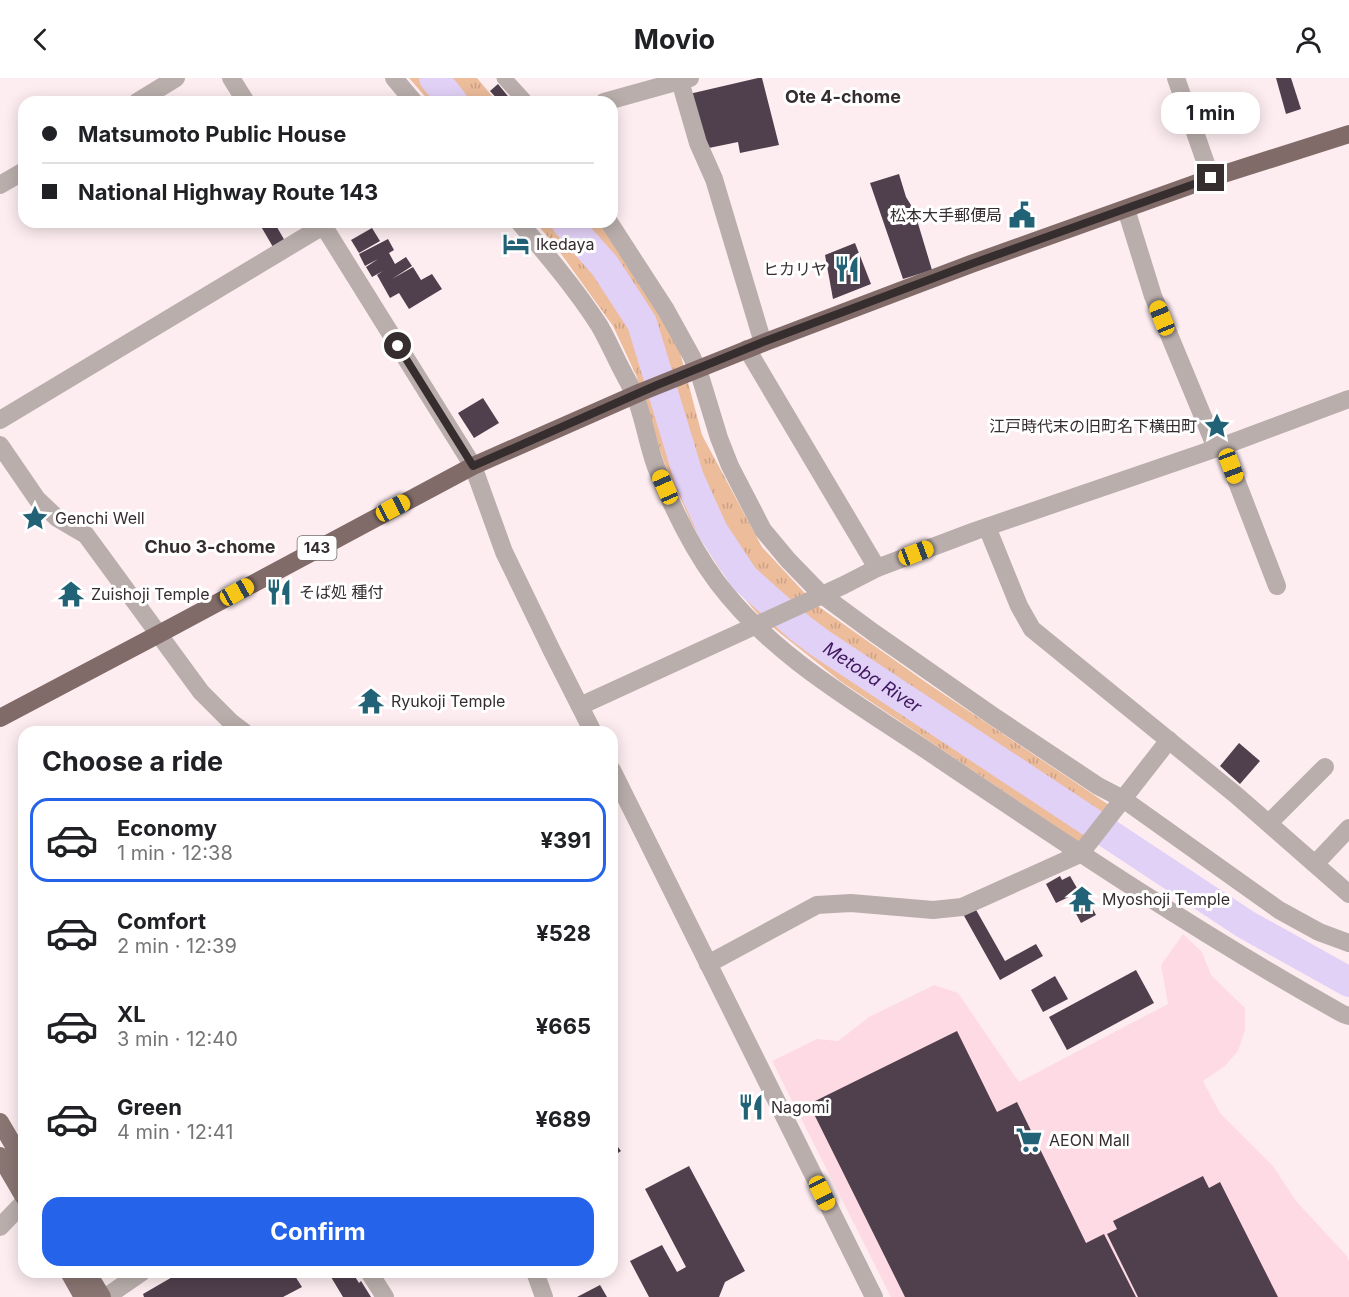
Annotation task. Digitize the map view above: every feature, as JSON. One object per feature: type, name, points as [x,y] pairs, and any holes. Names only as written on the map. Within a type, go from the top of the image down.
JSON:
[{"type":"highway","name":"143","points":[[0,718],[473,466],[638,394],[755,346],[971,264],[1211,178],[1349,134]]},
{"type":"main road","points":[[0,1122],[18,1153]]},
{"type":"main road","points":[[0,1156],[18,1189]]},
{"type":"main road","points":[[72,1278],[83,1297]]},
{"type":"main road","points":[[91,1278],[104,1297]]},
{"type":"street","points":[[147,96],[176,78]]},
{"type":"street","points":[[231,78],[242,96]]},
{"type":"street","points":[[394,78],[409,96]]},
{"type":"street","points":[[504,78],[520,96]]},
{"type":"street","points":[[1176,78],[1211,178]]},
{"type":"street","points":[[618,98],[684,79],[698,143],[714,179],[755,346],[877,568]]},
{"type":"street","points":[[0,185],[18,174]]},
{"type":"street","points":[[1126,209],[1153,296],[1277,586]]},
{"type":"street","points":[[0,420],[315,228]]},
{"type":"street","points":[[324,228],[473,466],[504,552],[590,726]]},
{"type":"street","points":[[524,228],[562,273],[600,327],[638,394],[656,466],[683,527],[698,554],[718,584],[777,645],[833,688],[1082,850],[1220,944],[1349,1016]]},
{"type":"street","points":[[613,228],[666,310],[694,370],[729,466],[749,505],[763,530],[818,596],[1279,910],[1318,932],[1349,943]]},
{"type":"street","points":[[580,706],[877,568],[1349,399]]},
{"type":"street","points":[[0,445],[37,499],[57,518],[86,535],[201,692],[236,726]]},
{"type":"street","points":[[987,528],[1019,606],[1032,629],[1269,823],[1349,894]]},
{"type":"street","points":[[708,964],[817,905],[851,903],[933,910],[962,907],[1082,850],[1169,740]]},
{"type":"street","points":[[1269,823],[1325,767]]},
{"type":"street","points":[[618,796],[708,964],[874,1297]]},
{"type":"street","points":[[1315,864],[1349,828]]},
{"type":"street","points":[[0,1227],[18,1207]]},
{"type":"street","points":[[104,1297],[133,1278]]},
{"type":"street","points":[[373,1278],[385,1297]]},
{"type":"street","points":[[537,1278],[544,1297]]},
{"type":"shaded area","name":"AEON Mall","points":[[1183,934],[1202,952],[1211,975],[1245,1008],[1245,1030],[1238,1051],[1225,1066],[1203,1081],[1220,1113],[1273,1166],[1296,1201],[1347,1256],[1349,1297],[891,1297],[772,1061],[817,1039],[838,1041],[869,1017],[934,985],[958,993],[1019,1082],[1168,1004],[1161,965]]},
{"type":"green space","points":[[409,78],[428,78],[443,96],[425,96]]},
{"type":"green space","points":[[443,78],[477,78],[492,96],[460,96]]},
{"type":"green space","points":[[540,228],[564,228],[600,269],[636,324],[645,371],[656,395],[683,479],[709,533],[741,582],[766,604],[830,652],[1093,830],[1082,844],[840,681],[756,612],[719,568],[692,524],[664,462],[636,375],[613,326]]},
{"type":"green space","points":[[586,228],[607,228],[648,292],[680,352],[702,435],[762,547],[815,604],[927,683],[1109,805],[1099,824],[780,607],[740,564],[714,523],[694,477],[676,407],[671,373],[638,296]]},
{"type":"building","points":[[762,78],[779,145],[740,153],[738,142],[704,149],[689,94]]},
{"type":"building","points":[[1276,78],[1291,78],[1301,109],[1286,114]]},
{"type":"building","points":[[498,84],[508,96],[495,96],[490,91]]},
{"type":"building","points":[[899,174],[906,197],[914,210],[932,270],[903,279],[870,183]]},
{"type":"building","points":[[262,228],[277,228],[285,241],[273,247]]},
{"type":"building","points":[[372,228],[380,241],[359,253],[351,240]]},
{"type":"building","points":[[388,239],[394,250],[389,253],[395,264],[406,257],[412,266],[392,279],[413,267],[421,280],[432,274],[442,289],[409,309],[399,293],[390,298],[377,275],[383,271],[372,277],[366,267],[378,259],[365,266],[359,254]]},
{"type":"building","name":"ヒカリヤ","points":[[855,243],[871,284],[833,299],[825,255]]},
{"type":"building","points":[[483,398],[499,423],[474,438],[458,413]]},
{"type":"building","points":[[1239,743],[1260,761],[1240,784],[1220,766]]},
{"type":"building","points":[[1060,876],[1062,880],[1070,876],[1077,888],[1080,886],[1096,915],[1081,923],[1073,908],[1078,905],[1073,895],[1056,903],[1046,884]]},
{"type":"building","points":[[975,908],[1005,961],[1036,944],[1043,956],[1000,980],[963,914]]},
{"type":"building","points":[[1136,970],[1154,1003],[1067,1050],[1049,1017]]},
{"type":"building","points":[[1055,976],[1068,999],[1043,1012],[1031,990]]},
{"type":"building","points":[[957,1031],[997,1112],[1017,1102],[1086,1243],[1104,1234],[1136,1297],[905,1297],[809,1104]]},
{"type":"building","points":[[689,1166],[745,1271],[725,1282],[719,1297],[649,1297],[630,1261],[662,1245],[677,1272],[686,1267],[645,1189]]},
{"type":"building","points":[[1203,1176],[1209,1188],[1220,1182],[1278,1297],[1138,1297],[1107,1234],[1117,1229],[1113,1221]]},
{"type":"building","points":[[171,1278],[296,1278],[302,1287],[283,1297],[144,1297],[143,1294]]},
{"type":"building","points":[[332,1278],[356,1278],[359,1283],[361,1281],[371,1297],[343,1297]]},
{"type":"building","points":[[600,1285],[607,1297],[577,1297]]},
{"type":"waterway","name":"Metoba River","points":[[434,78],[448,96]]},
{"type":"waterway","name":"Metoba River","points":[[571,228],[605,266],[642,323],[689,478],[713,531],[744,578],[820,643],[1245,924],[1349,982]]},
{"type":"place","name":"松本大手郵便局","points":[[1022,215]]},
{"type":"place","name":"Ikedaya","points":[[516,244]]},
{"type":"place","name":"ヒカリヤ","points":[[847,269]]},
{"type":"place","name":"江戸時代末の旧町名下横田町","points":[[1217,426]]},
{"type":"place","name":"Genchi Well","points":[[35,518]]},
{"type":"place","name":"そば処 種付","points":[[279,592]]},
{"type":"place","name":"Zuishoji Temple","points":[[71,594]]},
{"type":"place","name":"Ryukoji Temple","points":[[371,701]]},
{"type":"place","name":"Myoshoji Temple","points":[[1082,899]]},
{"type":"place","name":"Nagomi","points":[[751,1107]]},
{"type":"place","name":"AEON Mall","points":[[1029,1140]]},
{"type":"district","name":"Ote 4-chome","points":[[843,97]]},
{"type":"district","name":"Chuo 3-chome","points":[[210,547]]},
{"type":"route","points":[[398,346],[473,466],[657,385],[763,342],[1211,178]]}]
